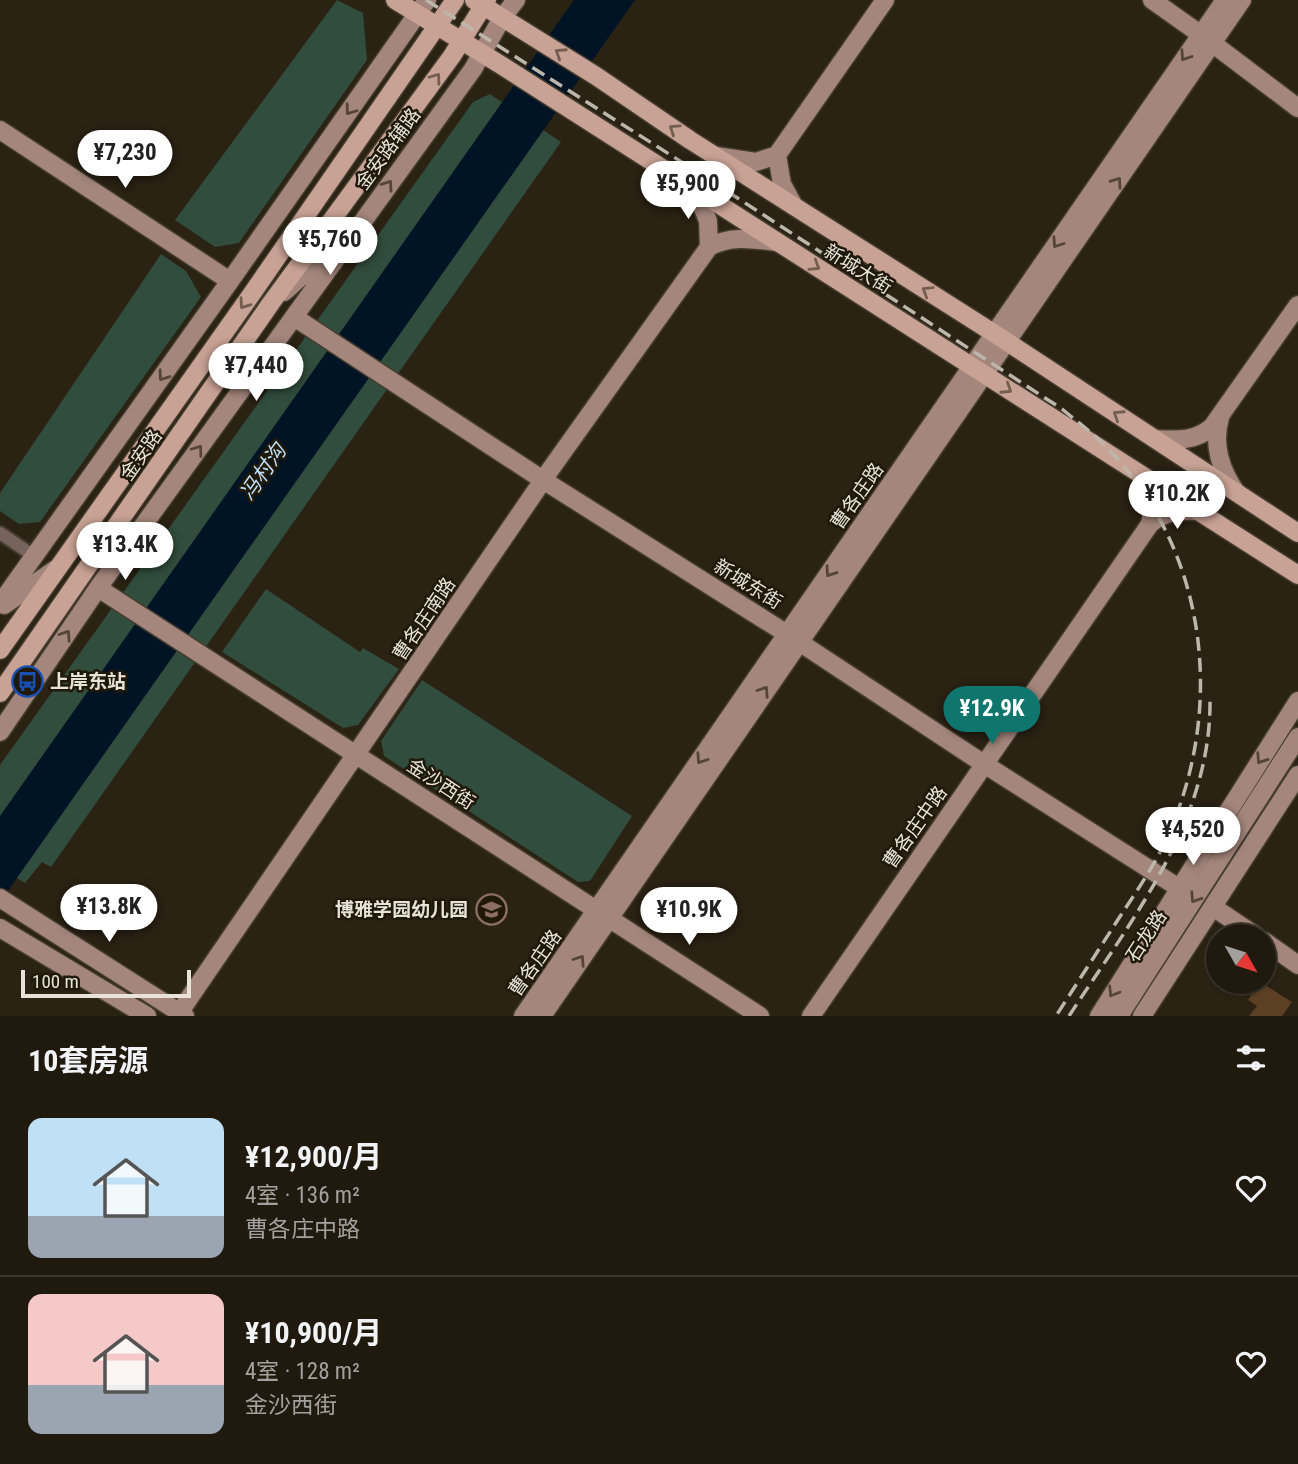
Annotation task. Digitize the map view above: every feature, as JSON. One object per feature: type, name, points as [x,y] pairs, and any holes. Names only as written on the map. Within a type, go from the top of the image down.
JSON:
[{"type":"main road","name":"新城大街","points":[[396,0],[422,7],[437,27],[501,65],[1298,575]]},
{"type":"main road","name":"金安路","points":[[0,650],[455,0]]},
{"type":"main road","name":"新城大街","points":[[481,2],[502,19],[596,76],[1298,533]]},
{"type":"main road","name":"金安路","points":[[0,693],[271,303],[462,41],[481,2]]},
{"type":"street","name":"金安路辅路","points":[[0,732],[98,588],[481,54],[516,0]]},
{"type":"street","points":[[716,156],[756,162],[777,155],[885,0]]},
{"type":"street","points":[[1152,0],[1298,108]]},
{"type":"street","name":"曹各庄路","points":[[1206,39],[1225,0]]},
{"type":"street","name":"曹各庄路","points":[[542,1016],[603,914],[793,637],[1206,39],[1242,0]]},
{"type":"street","points":[[0,606],[422,7]]},
{"type":"street","points":[[0,130],[230,281]]},
{"type":"street","points":[[777,155],[782,184],[794,206]]},
{"type":"street","points":[[696,191],[708,221],[709,247],[717,242],[735,239],[776,242]]},
{"type":"street","points":[[271,303],[362,221]]},
{"type":"street","name":"曹各庄南路","points":[[180,1015],[543,480],[709,247]]},
{"type":"street","points":[[1155,439],[1188,440],[1201,436],[1220,418],[1298,305]]},
{"type":"street","name":"新城东街","points":[[294,317],[1179,888]]},
{"type":"street","points":[[1220,418],[1217,426],[1218,452],[1226,478],[1236,492]]},
{"type":"street","points":[[1147,480],[1154,504],[1150,524]]},
{"type":"street","points":[[1150,524],[1159,516],[1172,512],[1197,512]]},
{"type":"street","name":"曹各庄中路","points":[[810,1016],[1150,524]]},
{"type":"street","points":[[0,533],[34,556]]},
{"type":"street","points":[[0,606],[59,567]]},
{"type":"street","name":"金沙西街","points":[[98,588],[760,1016]]},
{"type":"street","points":[[1099,1016],[1298,701]]},
{"type":"street","name":"石龙路","points":[[1119,1016],[1298,737]]},
{"type":"street","name":"石龙路","points":[[1142,1016],[1298,775]]},
{"type":"street","points":[[6,902],[180,1015]]},
{"type":"street","points":[[1213,907],[1238,924]]},
{"type":"street","name":"曹各庄路","points":[[523,1016],[603,914]]},
{"type":"street","points":[[0,928],[147,1016]]},
{"type":"street","points":[[1276,949],[1298,965]]},
{"type":"green space","points":[[337,0],[363,13],[367,60],[239,243],[215,247],[175,220]]},
{"type":"green space","points":[[490,94],[561,142],[51,867],[42,862],[25,883],[0,868],[0,765],[473,102]]},
{"type":"green space","points":[[161,254],[186,271],[201,297],[40,522],[19,524],[0,511],[0,493]]},
{"type":"green space","points":[[266,589],[360,652],[363,648],[399,669],[358,725],[343,728],[222,652]]},
{"type":"green space","points":[[422,680],[632,816],[590,881],[578,882],[384,756],[381,741]]},
{"type":"water","name":"冯村沟","points":[[574,0],[635,0],[0,902],[0,816]]},
{"type":"building","points":[[1276,992],[1292,1002],[1282,1016],[1249,1016],[1257,1006],[1248,1000],[1252,994]]},
{"type":"railway","points":[[426,0],[699,173],[1062,409],[1114,455],[1146,497],[1171,543],[1188,592],[1198,642],[1200,694],[1195,746],[1183,797],[1163,846],[1056,1016]]},
{"type":"railway","points":[[1069,1016],[1142,905],[1183,827],[1198,786],[1207,743],[1210,698]]},
{"type":"place","name":"上岸东站","points":[[27,681]]},
{"type":"place","name":"博雅学园幼儿园","points":[[491,909]]}]
